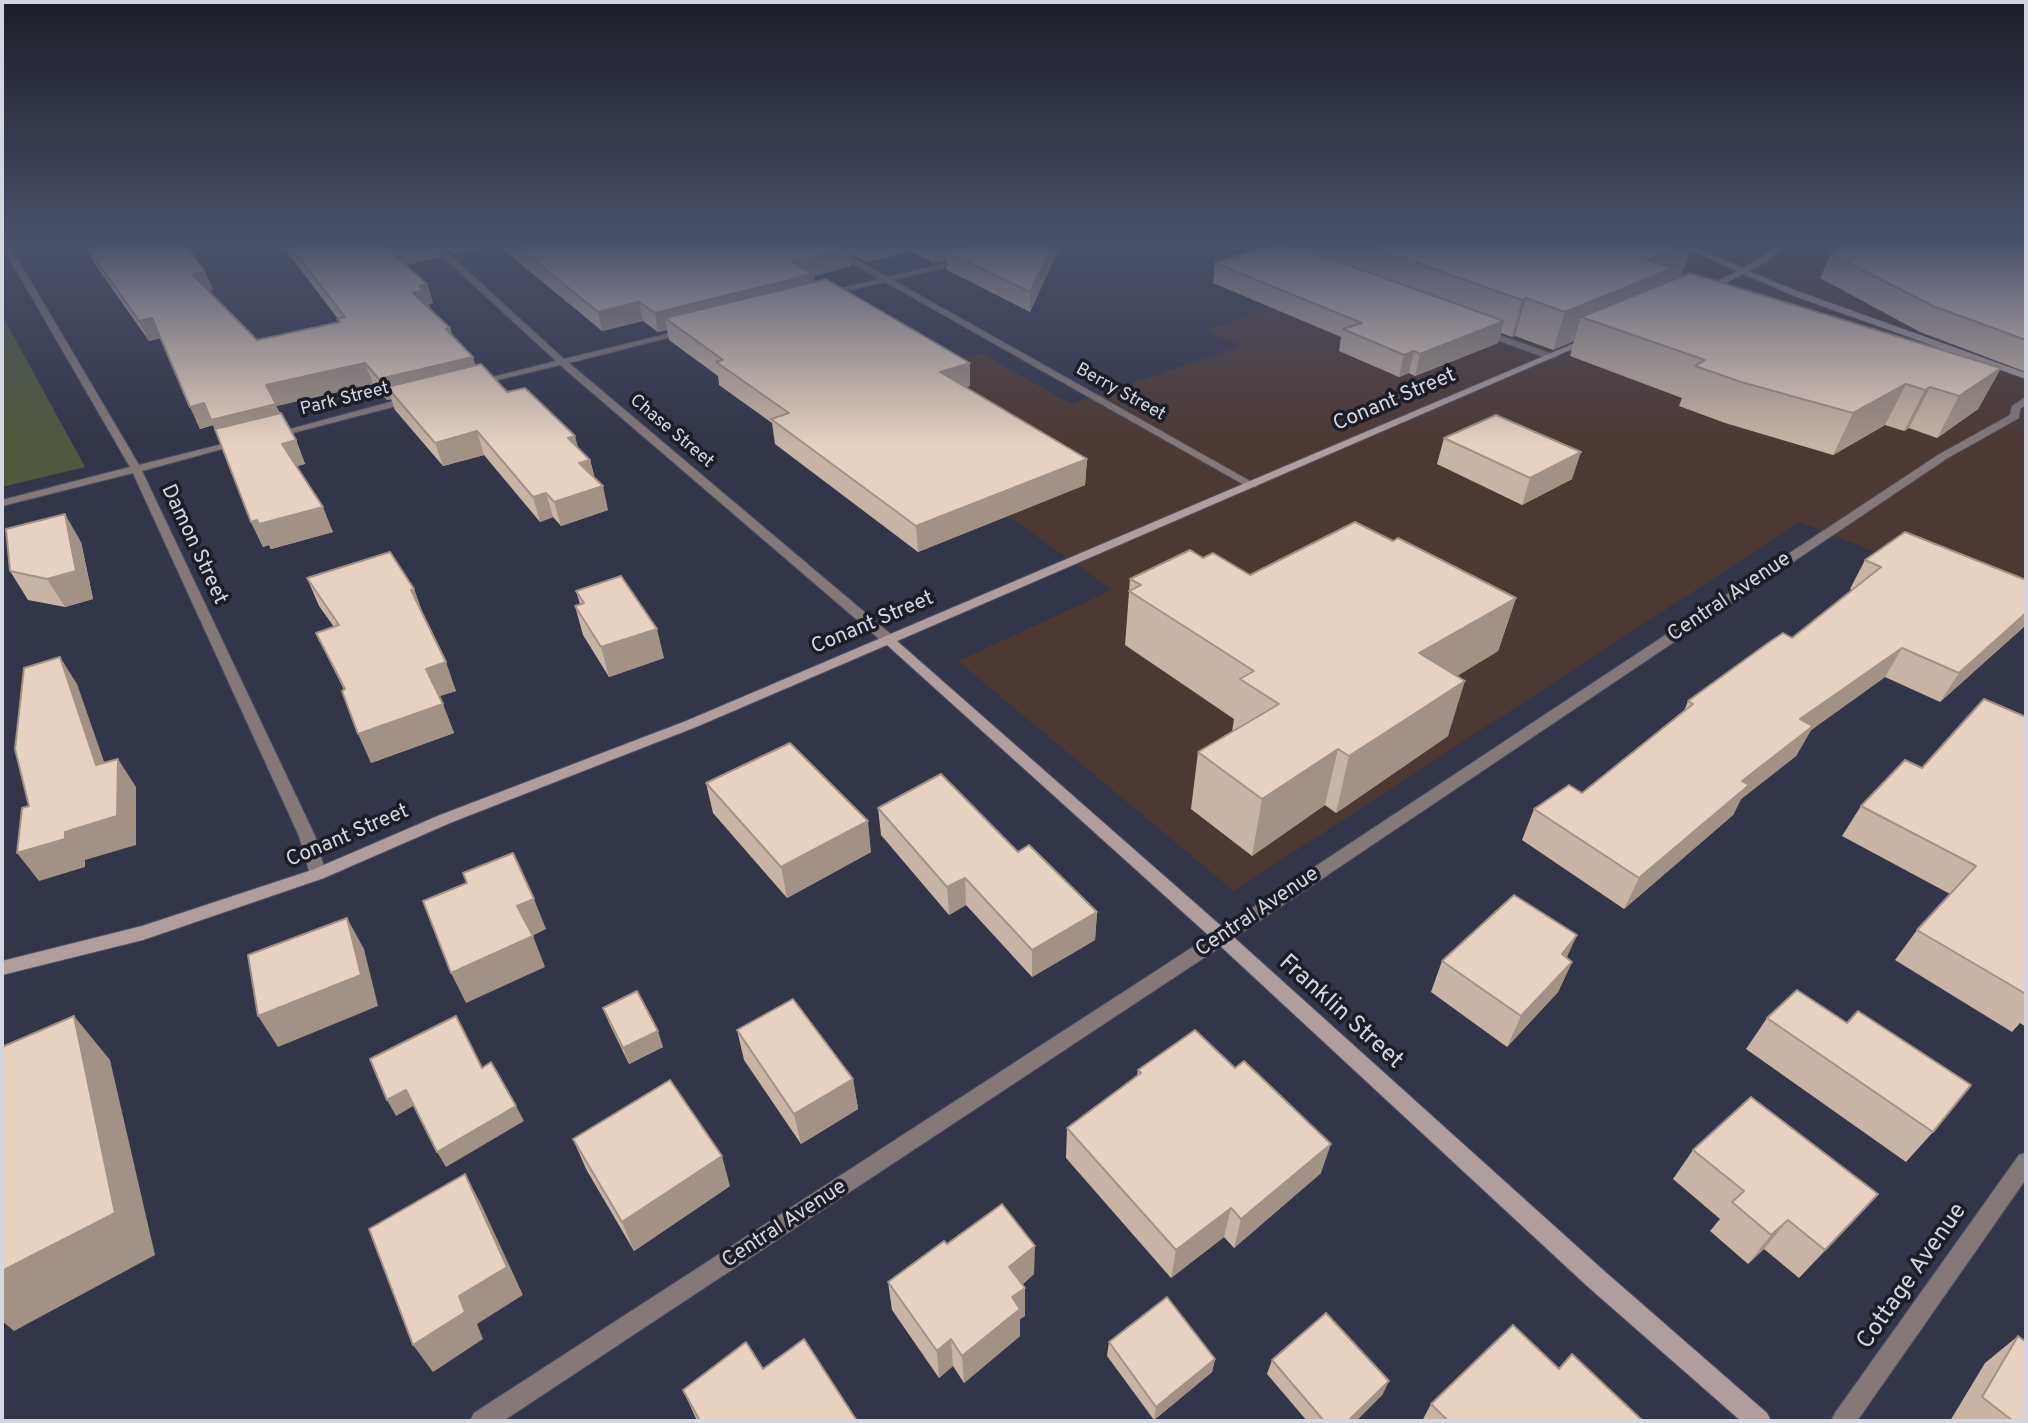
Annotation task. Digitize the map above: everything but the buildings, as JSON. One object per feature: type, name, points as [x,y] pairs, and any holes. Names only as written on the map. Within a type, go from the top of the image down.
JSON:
[{"type":"main road","points":[[1848,312],[2026,376]]},
{"type":"main road","name":"Conant Street","points":[[2,968],[143,933],[317,874],[445,819],[691,724],[1599,336]]},
{"type":"main road","name":"Franklin Street","points":[[889,640],[1222,937],[1594,1277],[1759,1421]]},
{"type":"street","name":"Damon Street","points":[[45,312],[136,469],[307,836],[317,874]]},
{"type":"street","name":"Chase Street","points":[[508,312],[562,362],[889,640]]},
{"type":"street","name":"Berry Street","points":[[946,312],[1252,485]]},
{"type":"street","points":[[1476,329],[1552,356]]},
{"type":"street","points":[[463,387],[691,330]]},
{"type":"street","name":"Park Street","points":[[262,437],[423,397]]},
{"type":"street","name":"Central Avenue","points":[[482,1421],[1222,937],[1942,457],[2015,416],[2015,408],[2026,400]]},
{"type":"street","points":[[2,503],[249,441]]},
{"type":"street","name":"Cottage Avenue","points":[[1843,1421],[2026,1162]]},
{"type":"shaded area","points":[[1259,312],[2026,312],[2026,612],[1800,522],[1234,891],[958,661],[1112,590],[840,396],[981,353],[1071,404],[1241,346],[1205,330]]},
{"type":"green space","points":[[2,315],[85,467],[2,487]]}]
